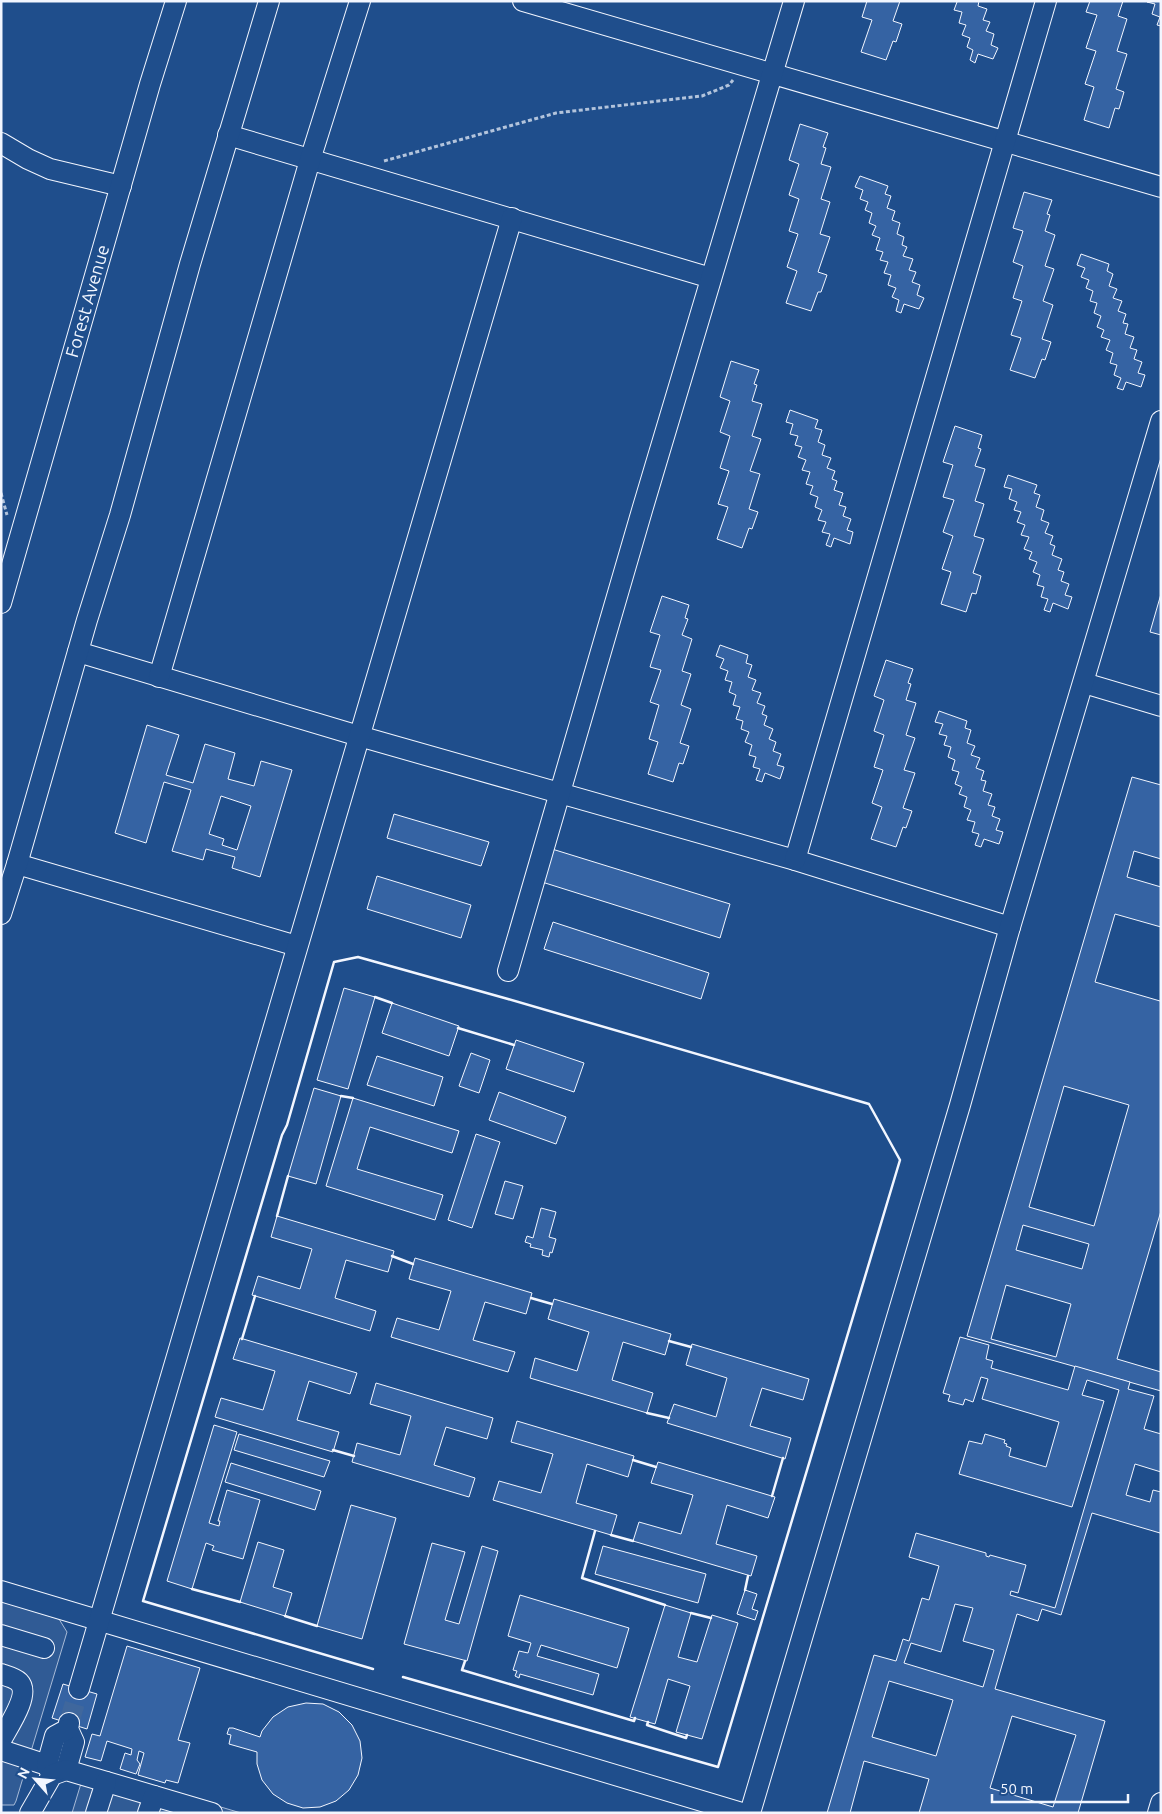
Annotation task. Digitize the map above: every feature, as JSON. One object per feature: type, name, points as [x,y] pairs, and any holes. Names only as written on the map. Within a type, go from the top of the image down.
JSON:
[{"type":"street","name":"Forest Avenue","points":[[1,603],[176,1]]},
{"type":"street","points":[[1,914],[120,514],[190,264],[269,1]]},
{"type":"street","points":[[159,677],[310,160],[360,1]]},
{"type":"street","points":[[523,1],[575,8],[773,74],[1161,187]]},
{"type":"street","points":[[508,971],[558,794],[794,1]]},
{"type":"street","points":[[794,860],[1046,1]]},
{"type":"street","points":[[228,135],[711,278]]},
{"type":"street","points":[[1,143],[28,159],[50,168],[121,186]]},
{"type":"street","points":[[79,1689],[512,218]]},
{"type":"street","points":[[750,1813],[957,1114],[1010,927],[1161,421]]},
{"type":"street","points":[[78,652],[558,794],[794,860],[1010,927]]},
{"type":"street","points":[[1084,683],[1161,706]]},
{"type":"street","points":[[17,864],[297,946]]},
{"type":"street","points":[[1,1591],[742,1813]]},
{"type":"street","points":[[1,1635],[44,1648]]},
{"type":"street","points":[[1,1674],[18,1680],[24,1693],[1,1740]]},
{"type":"street","points":[[30,1813],[55,1770],[55,1736],[68,1726]]},
{"type":"street","points":[[1,1750],[55,1770],[106,1782],[151,1804],[207,1812]]},
{"type":"street","points":[[96,1813],[106,1782]]},
{"type":"street","points":[[1158,1813],[1161,1803]]},
{"type":"path","points":[[366,176],[386,159],[556,113],[702,96],[729,85],[744,65]]},
{"type":"shaded area","points":[[1,1601],[59,1619],[67,1632],[14,1805],[1,1805]]},
{"type":"shaded area","points":[[86,1767],[241,1813],[72,1813]]},
{"type":"building","points":[[867,1],[900,1],[893,21],[902,24],[896,42],[893,41],[886,60],[861,52],[872,20],[862,17]]},
{"type":"building","points":[[955,1],[979,1],[978,6],[987,9],[983,20],[990,22],[986,31],[994,34],[991,45],[998,48],[993,59],[978,54],[975,63],[970,60],[973,50],[967,47],[970,38],[962,35],[966,25],[959,23],[962,12],[954,10],[957,2]]},
{"type":"building","points":[[1090,1],[1123,1],[1118,16],[1127,19],[1117,51],[1127,54],[1116,89],[1124,92],[1119,109],[1115,108],[1109,128],[1084,120],[1094,87],[1085,84],[1096,51],[1086,48],[1097,15],[1086,12]]},
{"type":"building","points":[[1161,1],[1161,26],[1157,25],[1160,17],[1152,14],[1155,4],[1147,2]]},
{"type":"building","points":[[800,124],[828,133],[823,147],[826,148],[821,164],[831,167],[821,199],[830,202],[820,234],[830,237],[818,272],[827,275],[811,311],[786,303],[797,271],[787,267],[798,234],[789,231],[799,199],[789,195],[799,164],[789,160]]},
{"type":"building","points":[[860,176],[888,186],[885,194],[891,196],[887,208],[895,211],[892,220],[900,223],[897,234],[904,237],[902,245],[907,247],[903,256],[913,259],[909,270],[916,272],[912,282],[920,285],[917,295],[924,298],[919,309],[904,304],[901,313],[896,311],[899,300],[892,297],[896,288],[888,285],[891,275],[884,273],[888,262],[880,260],[883,252],[876,250],[880,238],[872,235],[876,226],[869,223],[872,213],[865,210],[868,202],[860,199],[863,190],[855,187]]},
{"type":"building","points":[[1024,192],[1052,200],[1047,214],[1050,215],[1045,231],[1055,235],[1045,266],[1054,269],[1043,301],[1053,305],[1042,339],[1051,342],[1045,360],[1042,359],[1035,378],[1010,370],[1021,338],[1011,335],[1022,301],[1013,298],[1023,266],[1013,262],[1023,231],[1013,228]]},
{"type":"building","points":[[1081,254],[1109,264],[1107,271],[1113,274],[1109,286],[1117,289],[1113,298],[1122,301],[1118,311],[1126,314],[1123,323],[1128,324],[1125,334],[1134,337],[1130,348],[1137,350],[1134,359],[1142,362],[1138,373],[1145,375],[1141,387],[1126,382],[1123,390],[1117,388],[1121,378],[1114,375],[1117,365],[1110,363],[1113,353],[1106,350],[1110,340],[1101,337],[1104,330],[1097,327],[1101,316],[1094,313],[1097,303],[1090,301],[1093,291],[1086,288],[1089,280],[1081,277],[1085,268],[1077,265]]},
{"type":"building","points":[[731,361],[759,370],[754,384],[757,385],[752,401],[762,404],[752,436],[761,439],[750,471],[760,474],[749,509],[758,512],[752,529],[749,528],[742,548],[717,539],[728,507],[718,504],[729,471],[720,468],[730,436],[720,432],[730,401],[720,397]]},
{"type":"building","points":[[790,410],[818,420],[815,428],[822,430],[818,442],[825,445],[822,455],[831,458],[827,468],[835,471],[832,479],[837,481],[834,490],[843,493],[839,505],[846,507],[843,516],[851,519],[847,530],[853,532],[850,544],[834,538],[831,547],[826,545],[830,534],[822,532],[826,522],[818,520],[822,510],[815,507],[818,497],[810,494],[813,486],[806,484],[810,472],[802,470],[806,460],[798,457],[802,447],[795,445],[798,436],[790,434],[793,424],[786,422]]},
{"type":"building","points":[[955,426],[982,435],[978,448],[981,449],[975,466],[985,469],[975,501],[984,504],[974,536],[984,539],[973,573],[981,576],[976,594],[972,593],[966,612],[941,604],[951,572],[942,569],[953,536],[943,532],[954,500],[943,497],[953,465],[943,462]]},
{"type":"building","points":[[1008,475],[1037,485],[1034,493],[1040,495],[1036,507],[1044,510],[1041,520],[1049,523],[1045,533],[1053,536],[1050,544],[1055,546],[1052,555],[1062,559],[1058,570],[1064,572],[1061,581],[1069,584],[1065,595],[1072,597],[1068,609],[1053,603],[1050,612],[1044,610],[1048,599],[1041,597],[1044,587],[1037,585],[1040,575],[1033,572],[1037,562],[1029,559],[1032,552],[1024,549],[1029,537],[1021,535],[1025,525],[1017,522],[1021,512],[1014,510],[1017,502],[1009,499],[1012,489],[1004,487]]},
{"type":"building","points":[[1161,594],[1161,635],[1150,632]]},
{"type":"building","points":[[662,596],[689,605],[685,618],[688,619],[682,635],[692,639],[682,671],[691,674],[681,705],[691,709],[680,743],[689,746],[683,764],[679,763],[673,782],[648,774],[658,742],[649,739],[659,705],[650,702],[661,670],[650,667],[660,635],[650,632]]},
{"type":"building","points":[[720,645],[748,655],[746,663],[752,665],[748,677],[756,680],[752,690],[761,693],[757,703],[765,706],[762,714],[767,716],[764,725],[773,729],[769,739],[776,742],[773,751],[781,754],[777,765],[784,767],[780,779],[765,773],[762,782],[756,780],[760,769],[753,767],[756,757],[749,755],[752,745],[745,742],[749,732],[741,729],[743,721],[736,719],[740,707],[733,705],[736,695],[729,692],[732,682],[725,680],[728,671],[720,668],[724,659],[716,656]]},
{"type":"building","points":[[886,660],[913,669],[908,683],[911,684],[906,700],[916,703],[906,735],[915,738],[904,770],[915,773],[903,808],[912,811],[906,828],[903,827],[896,847],[871,839],[882,807],[872,803],[883,770],[874,767],[884,735],[874,731],[884,700],[874,696]]},
{"type":"building","points":[[939,711],[967,721],[965,728],[971,730],[967,743],[975,746],[971,755],[980,758],[976,768],[984,771],[981,780],[986,781],[983,791],[992,794],[988,805],[995,807],[992,816],[1000,819],[996,830],[1003,832],[999,844],[984,839],[981,847],[975,845],[979,834],[972,832],[975,822],[967,820],[971,810],[964,807],[967,797],[959,794],[962,787],[955,784],[959,772],[952,770],[955,760],[948,757],[951,747],[944,745],[947,736],[939,734],[943,724],[935,722]]},
{"type":"building","points":[[147,725],[179,735],[166,775],[193,783],[205,744],[235,753],[228,779],[254,786],[261,761],[292,770],[260,877],[232,868],[235,857],[206,849],[203,860],[172,851],[191,790],[164,782],[146,843],[115,833]],"holes":[[[221,796],[251,806],[237,850],[222,845],[224,839],[209,834]]]},
{"type":"building","points":[[1132,777],[1161,785],[1161,859],[1134,851],[1127,877],[1161,887],[1161,927],[1115,914],[1095,982],[1161,1000],[1161,1211],[1117,1359],[1161,1372],[1161,1391],[967,1336]],"holes":[[[1064,1086],[1129,1105],[1094,1226],[1029,1207]],[[1023,1225],[1089,1244],[1082,1269],[1016,1250]],[[1006,1285],[1071,1304],[1056,1357],[991,1339]]]},
{"type":"building","points":[[394,814],[489,842],[481,866],[387,838]]},
{"type":"building","points":[[552,849],[730,904],[720,938],[542,882]]},
{"type":"building","points":[[377,876],[471,905],[461,938],[367,909]]},
{"type":"building","points":[[553,922],[709,973],[701,999],[544,949]]},
{"type":"building","points":[[344,988],[375,997],[348,1089],[317,1080]]},
{"type":"building","points":[[392,1003],[459,1026],[449,1056],[382,1033]]},
{"type":"building","points":[[516,1040],[584,1063],[574,1092],[506,1069]]},
{"type":"building","points":[[471,1053],[490,1060],[479,1093],[459,1086]]},
{"type":"building","points":[[377,1056],[443,1077],[434,1106],[367,1085]]},
{"type":"building","points":[[314,1088],[341,1096],[316,1184],[288,1176]]},
{"type":"building","points":[[499,1092],[566,1117],[556,1144],[489,1120]]},
{"type":"building","points":[[353,1098],[459,1131],[452,1153],[370,1127],[357,1169],[443,1195],[435,1220],[326,1186]]},
{"type":"building","points":[[476,1134],[500,1142],[472,1228],[448,1220]]},
{"type":"building","points":[[505,1181],[523,1186],[513,1219],[495,1214]]},
{"type":"building","points":[[541,1208],[556,1212],[549,1237],[556,1239],[549,1257],[542,1255],[543,1250],[530,1247],[531,1244],[525,1242],[527,1236],[533,1238]]},
{"type":"building","points":[[277,1216],[394,1251],[388,1272],[346,1260],[335,1298],[376,1311],[370,1331],[252,1295],[258,1276],[300,1289],[312,1249],[271,1237]]},
{"type":"building","points":[[415,1258],[532,1293],[526,1314],[485,1302],[473,1340],[515,1352],[508,1372],[391,1337],[397,1318],[439,1330],[451,1291],[409,1279]]},
{"type":"building","points":[[554,1299],[671,1334],[665,1355],[623,1342],[612,1380],[653,1393],[647,1413],[530,1378],[535,1358],[577,1371],[589,1332],[548,1319]]},
{"type":"building","points":[[960,1337],[989,1345],[986,1359],[993,1361],[991,1368],[1068,1390],[1075,1366],[1130,1382],[1128,1389],[1154,1396],[1144,1429],[1161,1434],[1161,1472],[1135,1464],[1126,1495],[1150,1502],[1153,1490],[1161,1492],[1161,1532],[1092,1513],[1061,1615],[1042,1609],[1038,1621],[1017,1614],[995,1689],[1105,1721],[1078,1813],[919,1813],[929,1779],[864,1761],[850,1813],[827,1813],[874,1655],[896,1661],[903,1639],[909,1641],[922,1598],[929,1600],[939,1566],[909,1557],[916,1533],[986,1553],[986,1556],[989,1557],[990,1555],[1026,1565],[1018,1593],[1011,1591],[1010,1595],[1055,1608],[1119,1390],[1087,1380],[1082,1395],[1104,1401],[1072,1507],[959,1474],[969,1441],[982,1444],[985,1434],[1005,1440],[1006,1446],[1011,1448],[1009,1456],[1046,1467],[1059,1422],[982,1399],[988,1379],[981,1377],[973,1402],[965,1399],[963,1405],[948,1401],[950,1395],[943,1393]],"holes":[[[955,1604],[973,1608],[963,1641],[994,1650],[983,1687],[904,1663],[911,1643],[941,1652]],[[889,1681],[953,1700],[936,1756],[872,1737]],[[1012,1716],[1076,1735],[1053,1807],[990,1788]]]},
{"type":"building","points":[[240,1338],[357,1373],[350,1394],[309,1381],[297,1420],[339,1432],[333,1452],[215,1417],[221,1398],[263,1410],[275,1371],[233,1359]]},
{"type":"building","points":[[692,1344],[809,1379],[803,1400],[762,1388],[750,1426],[791,1438],[785,1459],[667,1423],[674,1404],[716,1417],[727,1378],[686,1365]]},
{"type":"building","points":[[376,1383],[493,1418],[487,1439],[446,1427],[434,1465],[475,1478],[469,1497],[352,1462],[357,1443],[400,1455],[411,1416],[370,1404]]},
{"type":"building","points":[[517,1421],[634,1456],[628,1477],[587,1464],[576,1503],[617,1515],[611,1535],[493,1500],[499,1481],[541,1493],[553,1454],[511,1442]]},
{"type":"building","points":[[214,1425],[237,1432],[209,1523],[219,1526],[220,1521],[218,1521],[227,1490],[260,1500],[243,1559],[212,1550],[214,1546],[206,1543],[192,1589],[167,1581]]},
{"type":"building","points":[[239,1434],[330,1461],[324,1477],[234,1450]]},
{"type":"building","points":[[658,1462],[775,1497],[768,1518],[727,1505],[716,1544],[757,1556],[751,1576],[633,1541],[639,1522],[681,1534],[693,1495],[651,1483]]},
{"type":"building","points":[[231,1463],[321,1491],[315,1510],[225,1482]]},
{"type":"building","points":[[351,1505],[396,1518],[362,1639],[317,1626]]},
{"type":"building","points":[[258,1542],[284,1550],[273,1587],[292,1593],[285,1616],[240,1602]]},
{"type":"building","points":[[432,1543],[465,1552],[445,1620],[459,1624],[482,1546],[498,1551],[467,1661],[404,1644]]},
{"type":"building","points":[[603,1546],[706,1574],[698,1603],[595,1574]]},
{"type":"building","points":[[745,1590],[757,1594],[752,1609],[758,1611],[755,1620],[737,1614]]},
{"type":"building","points":[[520,1595],[629,1628],[617,1668],[541,1645],[537,1656],[599,1674],[593,1695],[520,1674],[519,1678],[515,1676],[517,1671],[513,1670],[519,1651],[528,1653],[531,1643],[508,1636]]},
{"type":"building","points":[[665,1605],[691,1613],[678,1657],[697,1662],[712,1615],[738,1623],[702,1739],[676,1732],[690,1686],[668,1679],[655,1724],[630,1717]]},
{"type":"building","points":[[127,1646],[200,1668],[178,1740],[190,1743],[178,1783],[166,1780],[165,1783],[138,1775],[144,1753],[139,1751],[137,1760],[140,1764],[136,1774],[120,1769],[125,1753],[131,1755],[132,1749],[107,1741],[101,1761],[85,1757],[92,1734],[100,1736]]},
{"type":"building","points":[[63,1684],[97,1694],[87,1729],[52,1718]]},
{"type":"building","points":[[306,1703],[323,1704],[339,1712],[352,1725],[360,1741],[362,1758],[358,1775],[349,1790],[336,1801],[320,1807],[303,1808],[287,1803],[273,1794],[262,1780],[257,1764],[257,1752],[229,1744],[231,1735],[227,1734],[229,1728],[233,1728],[260,1737],[262,1731],[273,1717],[288,1707]]},
{"type":"tunnel","points":[[69,1723],[79,1689]]},
{"type":"wall","points":[[373,1669],[143,1601],[282,1135],[287,1125],[334,962],[358,957],[869,1104],[900,1160],[718,1767],[403,1677]]},
{"type":"wall","points":[[375,997],[392,1003]]},
{"type":"wall","points":[[458,1028],[514,1045]]},
{"type":"wall","points":[[341,1096],[353,1098]]},
{"type":"wall","points":[[277,1216],[288,1176]]},
{"type":"wall","points":[[392,1256],[413,1264]]},
{"type":"wall","points":[[242,1339],[255,1296]]},
{"type":"wall","points":[[531,1298],[552,1304]]},
{"type":"wall","points":[[669,1341],[691,1347]]},
{"type":"wall","points":[[647,1413],[669,1418]]},
{"type":"wall","points":[[333,1450],[354,1456]]},
{"type":"wall","points":[[772,1496],[783,1458]]},
{"type":"wall","points":[[633,1460],[656,1467]]},
{"type":"wall","points":[[595,1531],[582,1578],[665,1605]]},
{"type":"wall","points":[[611,1535],[633,1541]]},
{"type":"wall","points":[[745,1590],[748,1576]]},
{"type":"wall","points":[[192,1589],[240,1602]]},
{"type":"wall","points":[[691,1613],[711,1618]]},
{"type":"wall","points":[[285,1616],[317,1626]]},
{"type":"wall","points":[[465,1661],[462,1670],[634,1721],[635,1718]]},
{"type":"wall","points":[[648,1722],[647,1725],[686,1738],[687,1735]]}]
